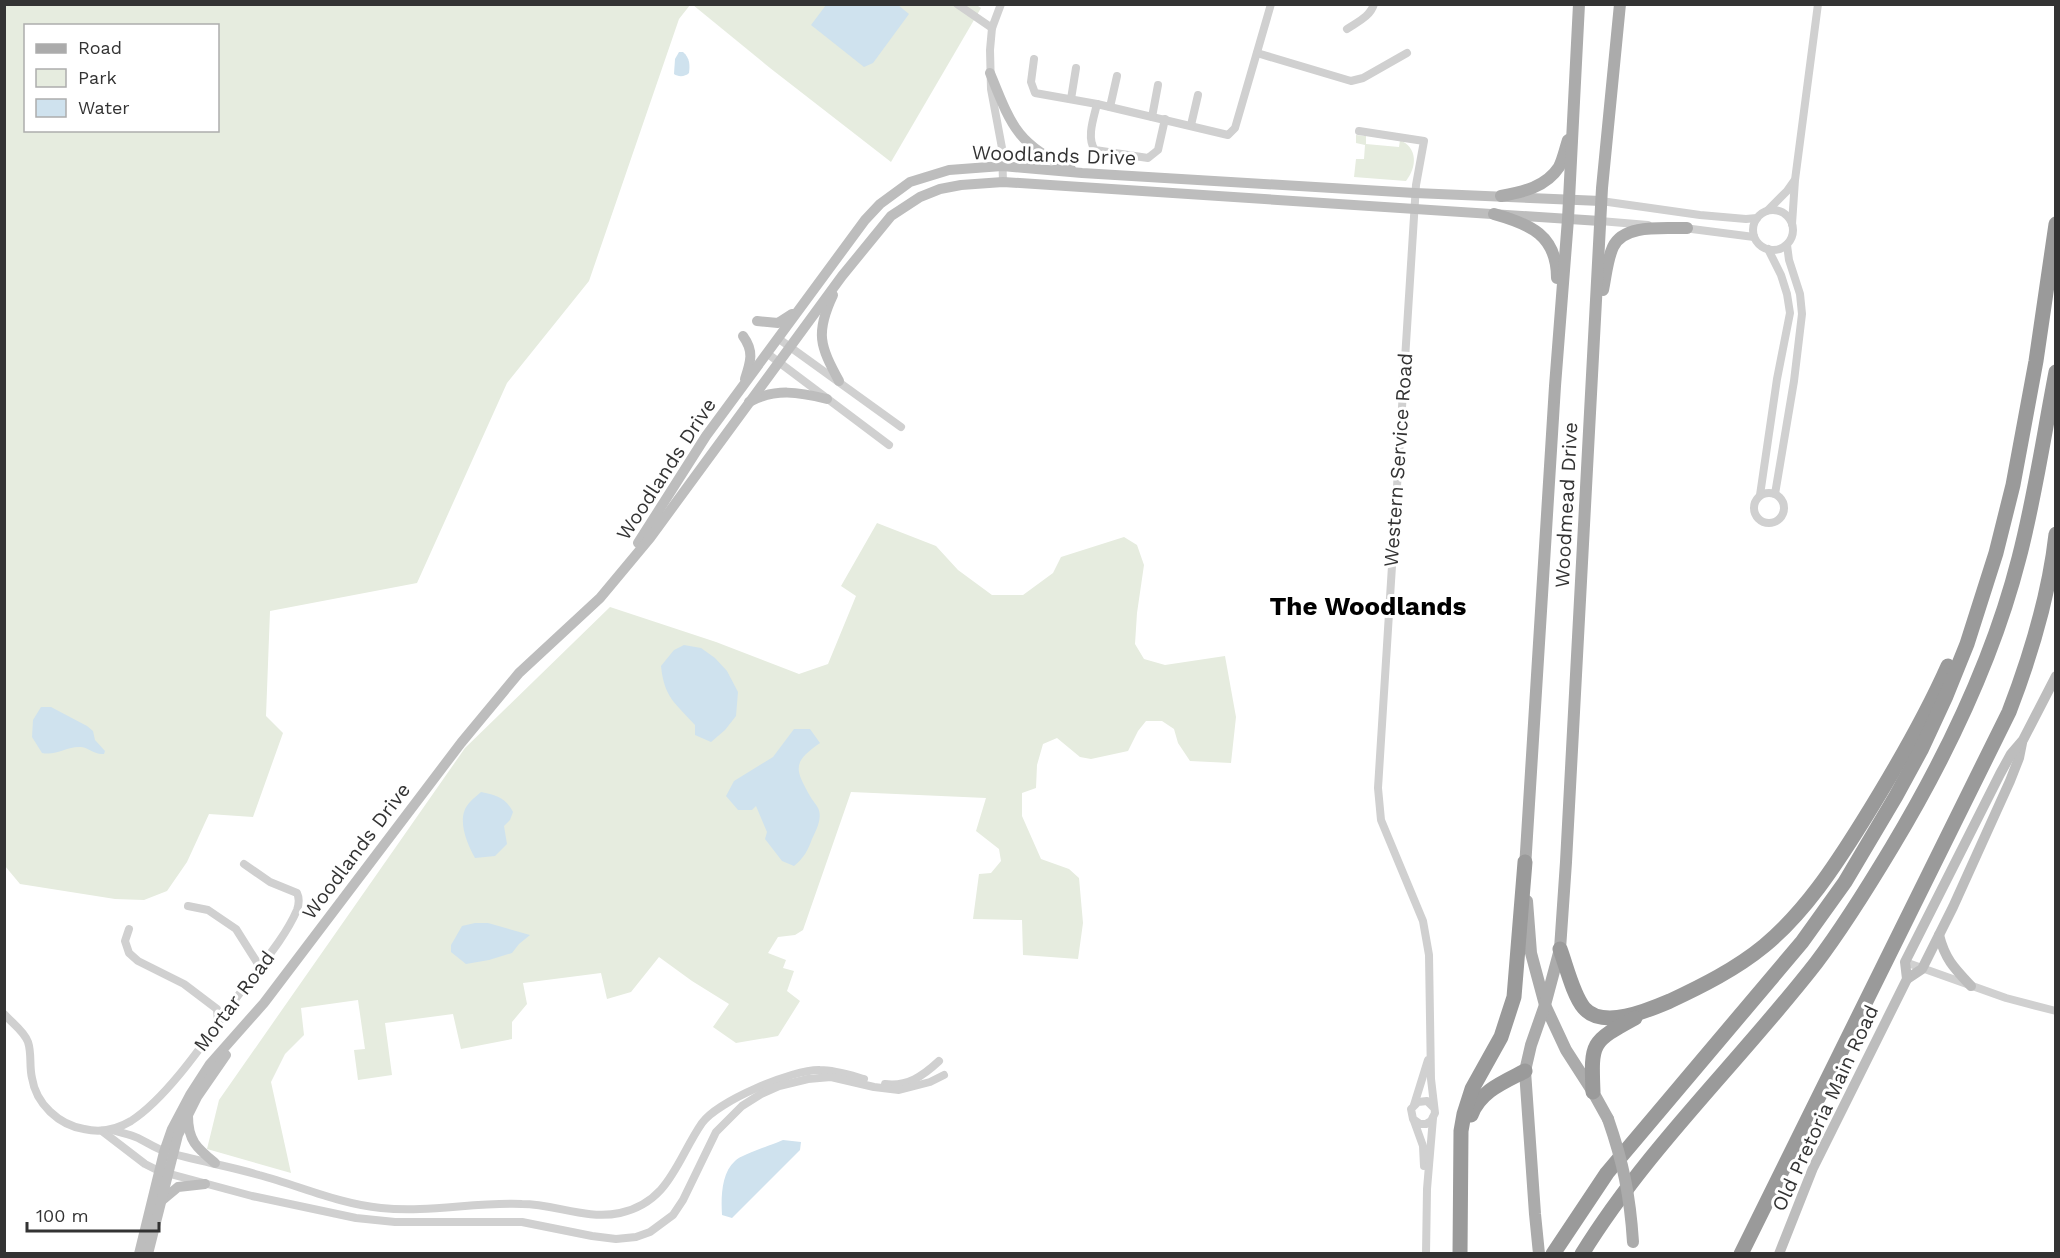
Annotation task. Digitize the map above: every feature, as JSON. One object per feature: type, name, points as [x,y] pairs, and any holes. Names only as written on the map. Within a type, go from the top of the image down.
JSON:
[{"type":"highway","points":[[1553,1254],[1607,1173],[1802,942],[1845,882],[1896,796],[1946,696],[1967,644],[1996,553],[2013,484],[2034,372],[2055,224]]},
{"type":"highway","points":[[1582,1254],[1619,1200],[1671,1134],[1816,963],[1862,897],[1940,763],[1989,652],[2019,559],[2034,491],[2055,372]]},
{"type":"highway","points":[[1742,1254],[2008,712],[2027,665],[2041,615],[2055,534]]},
{"type":"highway","points":[[1593,1092],[1592,1056],[1595,1047],[1609,1033],[1645,1012],[1706,984],[1763,946],[1789,922],[1831,873],[1897,767],[1935,694],[1996,553]]},
{"type":"highway","points":[[1460,1254],[1461,1155],[1464,1114],[1472,1089],[1501,1038],[1514,997],[1525,862]]},
{"type":"highway","points":[[1560,949],[1585,1010],[1605,1017],[1645,1012]]},
{"type":"highway","points":[[1461,1155],[1469,1119],[1475,1104],[1488,1091],[1525,1071]]},
{"type":"main road","name":"Woodmead Drive","points":[[1579,4],[1568,219],[1557,342],[1525,862],[1531,953],[1545,1005],[1566,1050],[1608,1119],[1625,1172],[1631,1209],[1633,1248]]},
{"type":"main road","name":"Woodmead Drive","points":[[1539,1254],[1534,1214],[1525,1071],[1560,949],[1601,201],[1620,4]]},
{"type":"main road","points":[[990,73],[1007,117],[1024,138],[1042,155],[1082,173]]},
{"type":"main road","points":[[1501,196],[1534,188],[1545,182],[1559,167],[1573,128]]},
{"type":"main road","name":"Woodlands Drive","points":[[625,565],[706,436],[865,220],[895,192],[910,182],[949,170],[1002,166],[1415,193],[1601,201]]},
{"type":"main road","name":"Woodlands Drive","points":[[168,1153],[188,1112],[264,1003],[461,743],[519,673],[600,598],[650,537],[842,276],[891,216],[912,201],[940,189],[1003,182],[1600,221]]},
{"type":"main road","points":[[1494,214],[1522,222],[1544,238],[1551,249],[1557,272],[1557,342]]},
{"type":"main road","points":[[1595,331],[1609,260],[1618,239],[1632,232],[1688,228]]},
{"type":"main road","points":[[839,381],[825,353],[821,330],[828,305],[842,276]]},
{"type":"main road","points":[[757,321],[778,323],[800,308]]},
{"type":"main road","points":[[741,390],[752,354],[743,336]]},
{"type":"main road","points":[[747,403],[759,396],[785,391],[827,399]]},
{"type":"main road","name":"Old Pretoria Main Road","points":[[1779,1254],[1813,1168],[1907,980],[1922,969],[1939,935],[2010,781],[2023,740],[2055,676]]},
{"type":"main road","name":"Old Pretoria Main Road","points":[[1905,962],[2000,774],[2011,754],[2023,740]]},
{"type":"main road","points":[[1939,935],[1945,956],[1950,964],[1971,986]]},
{"type":"main road","points":[[1905,962],[1907,980]]},
{"type":"main road","name":"Woodlands Drive","points":[[139,1254],[181,1109],[210,1064],[264,1003]]},
{"type":"main road","points":[[188,1112],[188,1128],[192,1140],[215,1164]]},
{"type":"main road","name":"Woodlands Drive","points":[[148,1254],[160,1202],[163,1172]]},
{"type":"main road","points":[[160,1202],[178,1187],[205,1184]]},
{"type":"street","points":[[957,4],[992,28]]},
{"type":"street","points":[[1001,4],[992,28],[990,73],[1002,148],[1003,182]]},
{"type":"street","points":[[1347,29],[1372,12],[1374,4]]},
{"type":"street","points":[[1775,494],[1794,381],[1802,314],[1800,294],[1789,260],[1787,245],[1793,233],[1795,180],[1818,4]]},
{"type":"street","points":[[1034,59],[1031,82],[1033,91],[1039,94],[1110,107],[1230,135],[1235,128],[1269,5]]},
{"type":"street","points":[[1257,53],[1351,81],[1363,78],[1407,53]]},
{"type":"street","points":[[1071,99],[1076,68]]},
{"type":"street","points":[[1110,107],[1117,76]]},
{"type":"street","points":[[1152,117],[1158,84]]},
{"type":"street","points":[[1191,125],[1198,95]]},
{"type":"street","points":[[1096,104],[1091,136],[1091,143],[1095,150],[1148,158],[1158,150],[1165,119]]},
{"type":"street","name":"Western Service Road","points":[[1359,131],[1424,141],[1415,193],[1378,788],[1384,830],[1423,921],[1426,936],[1430,971],[1430,1052],[1434,1107]]},
{"type":"street","points":[[1601,201],[1700,215],[1757,218],[1767,211],[1795,180]]},
{"type":"street","points":[[1767,211],[1780,211],[1792,224]]},
{"type":"street","points":[[1757,218],[1753,230],[1754,237],[1762,247],[1774,250],[1787,245]]},
{"type":"street","points":[[1600,221],[1688,228],[1754,237]]},
{"type":"street","points":[[1760,495],[1777,379],[1790,313],[1781,275],[1768,249]]},
{"type":"street","points":[[779,339],[901,427]]},
{"type":"street","points":[[768,354],[888,445]]},
{"type":"street","points":[[1765,493],[1775,494],[1782,500],[1784,508],[1780,518],[1771,523],[1761,520],[1754,512],[1755,501],[1765,493]]},
{"type":"street","name":"Mortar Road","points":[[102,1131],[112,1130],[134,1119],[152,1104],[176,1077],[276,945],[295,913],[299,900],[295,892],[270,882],[244,864]]},
{"type":"street","points":[[188,906],[208,910],[236,929],[260,967]]},
{"type":"street","points":[[129,929],[125,941],[129,953],[138,961],[184,984],[217,1010],[218,1022]]},
{"type":"street","points":[[1905,962],[2006,998],[2055,1011]]},
{"type":"street","points":[[4,1014],[27,1039],[34,1087],[44,1106],[66,1123],[82,1129],[102,1131],[146,1164],[163,1172],[263,1198],[356,1218],[395,1222],[522,1222],[616,1239],[636,1237],[650,1232],[673,1215],[683,1200],[716,1132],[742,1106],[761,1094],[779,1086],[808,1079],[831,1077],[899,1090],[930,1082],[944,1075]]},
{"type":"street","name":"Western Service Road","points":[[1414,1104],[1430,1052]]},
{"type":"street","points":[[112,1130],[137,1138],[168,1153],[259,1175],[337,1200],[381,1208],[523,1203],[604,1216],[636,1208],[661,1191],[704,1121],[714,1110],[751,1091],[800,1073],[818,1070],[834,1071],[893,1085],[908,1083],[939,1061]]},
{"type":"street","points":[[1421,1254],[1424,1153],[1411,1112],[1414,1104],[1424,1101],[1434,1107],[1435,1113],[1427,1189],[1426,1254]]},
{"type":"street","points":[[1414,1121],[1423,1125],[1429,1123],[1433,1118]]},
{"type":"green space","points":[[975,4],[981,8],[891,162],[693,5]]},
{"type":"green space","points":[[5,5],[690,5],[679,19],[589,281],[507,383],[417,583],[270,611],[266,716],[283,733],[253,817],[209,814],[187,862],[167,891],[144,900],[115,899],[20,884],[5,866]]},
{"type":"green space","points":[[1356,135],[1366,136],[1366,144],[1399,147],[1400,140],[1406,143],[1413,153],[1414,164],[1406,181],[1354,177],[1356,159],[1364,159],[1365,145],[1356,143]]},
{"type":"green space","points":[[877,523],[936,546],[958,570],[992,595],[1023,595],[1053,573],[1061,557],[1124,537],[1137,545],[1144,565],[1135,644],[1144,659],[1165,665],[1225,656],[1236,717],[1231,763],[1190,761],[1178,743],[1174,729],[1162,721],[1146,721],[1128,751],[1091,759],[1080,757],[1057,738],[1043,744],[1037,765],[1036,788],[1022,793],[1022,816],[1041,859],[1069,869],[1079,878],[1083,923],[1078,959],[1023,955],[1022,920],[973,919],[979,874],[991,873],[1001,861],[999,849],[976,831],[986,798],[851,792],[803,930],[795,935],[778,937],[768,953],[786,960],[783,968],[794,971],[787,991],[800,1001],[778,1036],[736,1043],[713,1027],[729,1004],[659,957],[631,992],[607,999],[601,973],[523,983],[527,1004],[512,1022],[512,1039],[461,1049],[453,1014],[385,1023],[392,1075],[358,1080],[354,1050],[365,1049],[358,1000],[301,1008],[304,1035],[285,1054],[271,1082],[291,1173],[207,1149],[219,1100],[465,748],[610,607],[716,642],[799,674],[828,664],[856,596],[841,586]]},
{"type":"water","points":[[826,5],[898,5],[909,14],[873,63],[864,67],[811,25]]},
{"type":"water","points":[[679,52],[683,52],[689,62],[689,73],[684,76],[674,74],[675,59]]},
{"type":"water","points":[[684,645],[701,648],[715,658],[727,671],[738,692],[736,716],[711,742],[695,735],[695,725],[676,705],[665,685],[661,666],[674,650]]},
{"type":"water","points":[[41,707],[51,707],[87,726],[93,731],[95,740],[105,751],[104,754],[81,747],[42,753],[32,737],[33,720]]},
{"type":"water","points":[[794,729],[810,729],[820,743],[805,755],[799,766],[799,772],[820,816],[807,850],[794,866],[782,861],[765,839],[767,832],[756,806],[752,810],[738,810],[726,796],[734,781],[773,757]]},
{"type":"water","points":[[481,792],[500,798],[513,812],[510,820],[504,826],[507,844],[495,856],[475,858],[466,838],[463,815],[470,802]]},
{"type":"water","points":[[488,923],[530,935],[512,953],[466,964],[451,952],[451,945],[462,926]]},
{"type":"water","points":[[783,1140],[801,1142],[800,1150],[732,1218],[722,1215],[724,1179],[730,1166],[744,1155]]},
{"type":"district","name":"The Woodlands","points":[[1368,606]]}]
